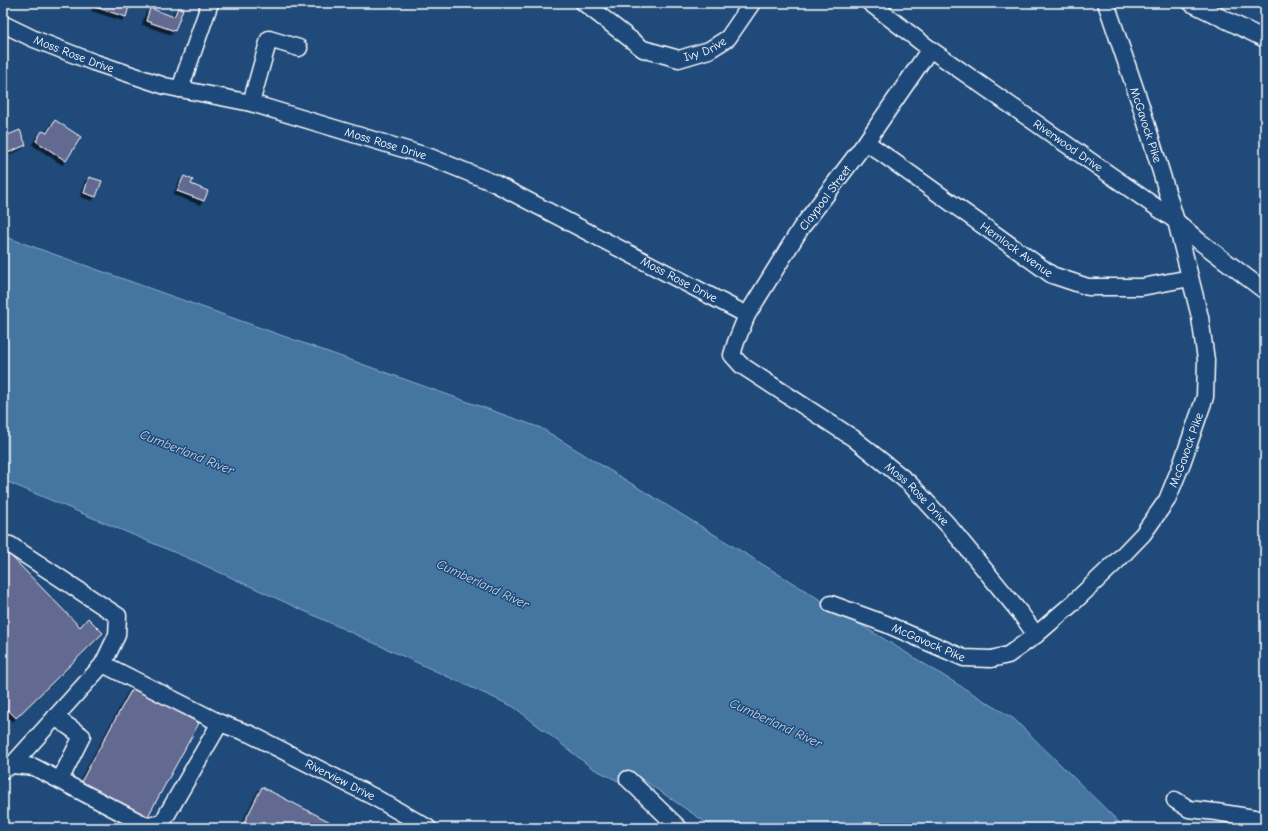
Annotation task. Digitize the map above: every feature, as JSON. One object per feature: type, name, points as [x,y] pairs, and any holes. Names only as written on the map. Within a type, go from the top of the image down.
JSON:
[{"type":"street","points":[[180,89],[210,3]]},
{"type":"street","name":"Ivy Drive","points":[[584,3],[643,49],[679,59],[709,50],[728,38],[752,3]]},
{"type":"street","name":"Riverwood Drive","points":[[870,3],[885,9],[930,48],[1176,221],[1199,241],[1265,291]]},
{"type":"street","name":"McGavock Pike","points":[[831,604],[886,624],[964,658],[991,659],[1008,654],[1036,635],[1073,603],[1143,534],[1168,500],[1205,396],[1206,360],[1200,318],[1176,221],[1140,103],[1106,3]]},
{"type":"street","points":[[1191,3],[1265,39]]},
{"type":"street","name":"Moss Rose Drive","points":[[3,24],[93,62],[165,86],[251,103],[430,157],[494,183],[747,315]]},
{"type":"street","points":[[251,103],[269,39],[299,48]]},
{"type":"street","name":"Claypool Street","points":[[732,355],[747,315],[801,228],[866,142],[930,48]]},
{"type":"street","name":"Hemlock Avenue","points":[[866,142],[1052,275],[1088,287],[1142,287],[1190,278]]},
{"type":"street","name":"Moss Rose Drive","points":[[732,355],[741,365],[853,438],[910,483],[948,525],[1021,614],[1036,635]]},
{"type":"street","points":[[3,544],[10,545],[118,616],[117,635],[103,664],[8,768]]},
{"type":"street","name":"Riverview Drive","points":[[103,664],[220,723],[250,734],[374,797],[428,828]]},
{"type":"street","points":[[55,717],[82,736],[60,780]]},
{"type":"street","points":[[8,768],[34,767],[147,826],[162,823],[220,723]]},
{"type":"street","points":[[628,779],[679,828]]},
{"type":"street","points":[[1175,800],[1189,809],[1216,812],[1265,821]]},
{"type":"water","name":"Cumberland River","points":[[3,236],[541,428],[1014,719],[1125,828],[714,828],[633,773],[624,784],[592,768],[514,707],[195,561],[3,480]]},
{"type":"building","points":[[96,3],[130,3],[126,17],[95,7]]},
{"type":"building","points":[[150,8],[174,17],[178,8],[183,9],[175,31],[146,21]]},
{"type":"building","points":[[55,120],[81,137],[66,161],[36,141],[42,131],[47,133]]},
{"type":"building","points":[[20,130],[26,145],[3,155],[3,137]]},
{"type":"building","points":[[184,176],[193,180],[191,184],[208,191],[204,201],[177,191]]},
{"type":"building","points":[[89,177],[102,181],[96,197],[84,193]]},
{"type":"building","points":[[8,553],[80,627],[88,618],[103,633],[16,718],[7,709],[3,712],[3,558]]},
{"type":"building","points":[[133,687],[199,723],[147,818],[81,782]]},
{"type":"building","points":[[262,787],[342,828],[248,828],[243,825]]}]
